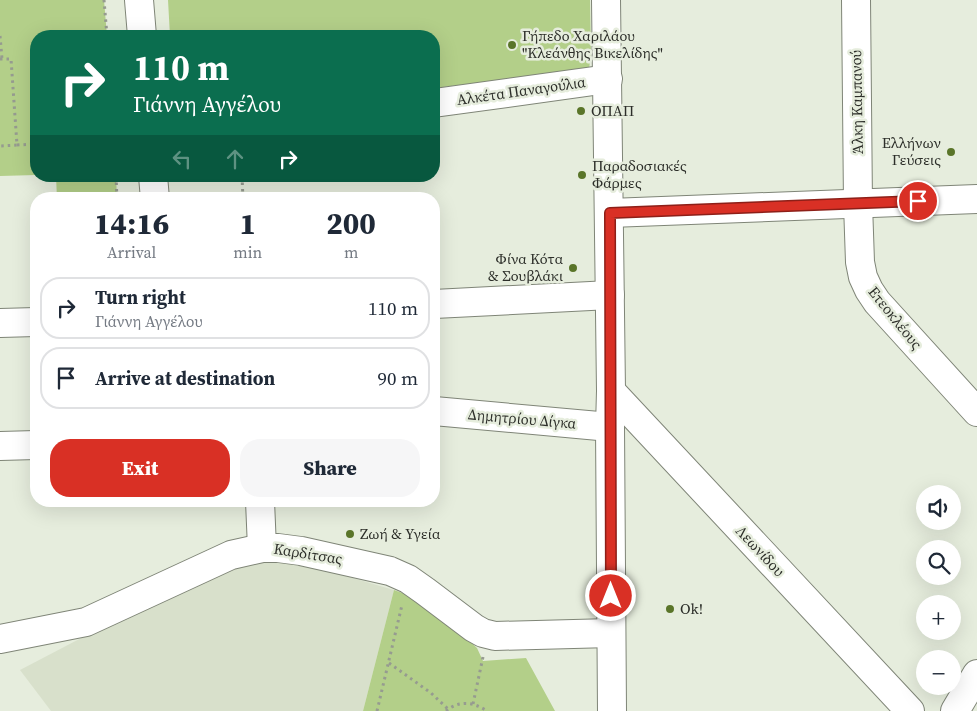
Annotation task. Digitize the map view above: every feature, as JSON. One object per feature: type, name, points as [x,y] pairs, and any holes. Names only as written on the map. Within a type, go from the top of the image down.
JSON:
[{"type":"street","points":[[139,0],[142,30]]},
{"type":"street","points":[[606,0],[610,213],[612,711]]},
{"type":"street","name":"Άλκη Καμπανού","points":[[856,0],[858,204]]},
{"type":"street","name":"Αλκέτα Παναγούλια","points":[[440,102],[608,79]]},
{"type":"street","points":[[610,213],[977,199]]},
{"type":"street","name":"Ετεοκλέους","points":[[858,204],[860,262],[863,277],[869,290],[877,302],[977,412]]},
{"type":"street","points":[[440,304],[610,295]]},
{"type":"street","points":[[0,323],[30,322]]},
{"type":"street","name":"Λεωνίδου","points":[[611,391],[910,711]]},
{"type":"street","name":"Δημητρίου Δίγκα","points":[[440,413],[610,427]]},
{"type":"street","points":[[0,446],[30,445]]},
{"type":"street","points":[[260,507],[262,548]]},
{"type":"street","name":"Καρδίτσας","points":[[0,639],[86,622],[231,555],[262,548],[278,548],[325,556],[390,571],[408,580],[474,628],[495,636],[611,633]]},
{"type":"street","points":[[955,711],[977,674]]},
{"type":"path","points":[[104,0],[106,30]]},
{"type":"path","points":[[0,36],[1,59],[11,59],[17,145]]},
{"type":"path","points":[[0,146],[30,144]]},
{"type":"path","points":[[377,711],[408,580]]},
{"type":"path","points":[[473,704],[489,634]]},
{"type":"path","points":[[389,662],[431,693],[447,710],[458,704],[468,703],[478,705],[487,711]]},
{"type":"shaded area","points":[[291,560],[394,590],[363,711],[51,711],[20,670],[175,589],[228,564]]},
{"type":"green space","points":[[0,0],[104,0],[106,30],[30,30],[30,175],[0,176]]},
{"type":"green space","name":"Γήπεδο Χαριλάου \"Κλεάνθης Βικελίδης\"","points":[[168,0],[590,0],[591,53],[589,70],[440,87],[440,30],[170,30]]},
{"type":"green space","points":[[56,182],[116,182],[117,192],[57,192]]},
{"type":"green space","points":[[394,590],[411,596],[448,621],[477,648],[483,661],[526,658],[555,711],[363,711]]},
{"type":"place","name":"Γήπεδο Χαριλάου \"Κλεάνθης Βικελίδης\"","points":[[512,45]]},
{"type":"place","name":"ΟΠΑΠ","points":[[581,111]]},
{"type":"place","name":"Ελλήνων Γεύσεις","points":[[951,152]]},
{"type":"place","name":"Παραδοσιακές Φάρμες","points":[[582,175]]},
{"type":"place","name":"Φίνα Κότα & Σουβλάκι","points":[[573,268]]},
{"type":"place","name":"Ζωή & Υγεία","points":[[350,534]]},
{"type":"place","name":"Ok!","points":[[670,609]]},
{"type":"route","points":[[611,596],[610,213],[918,201]]}]
